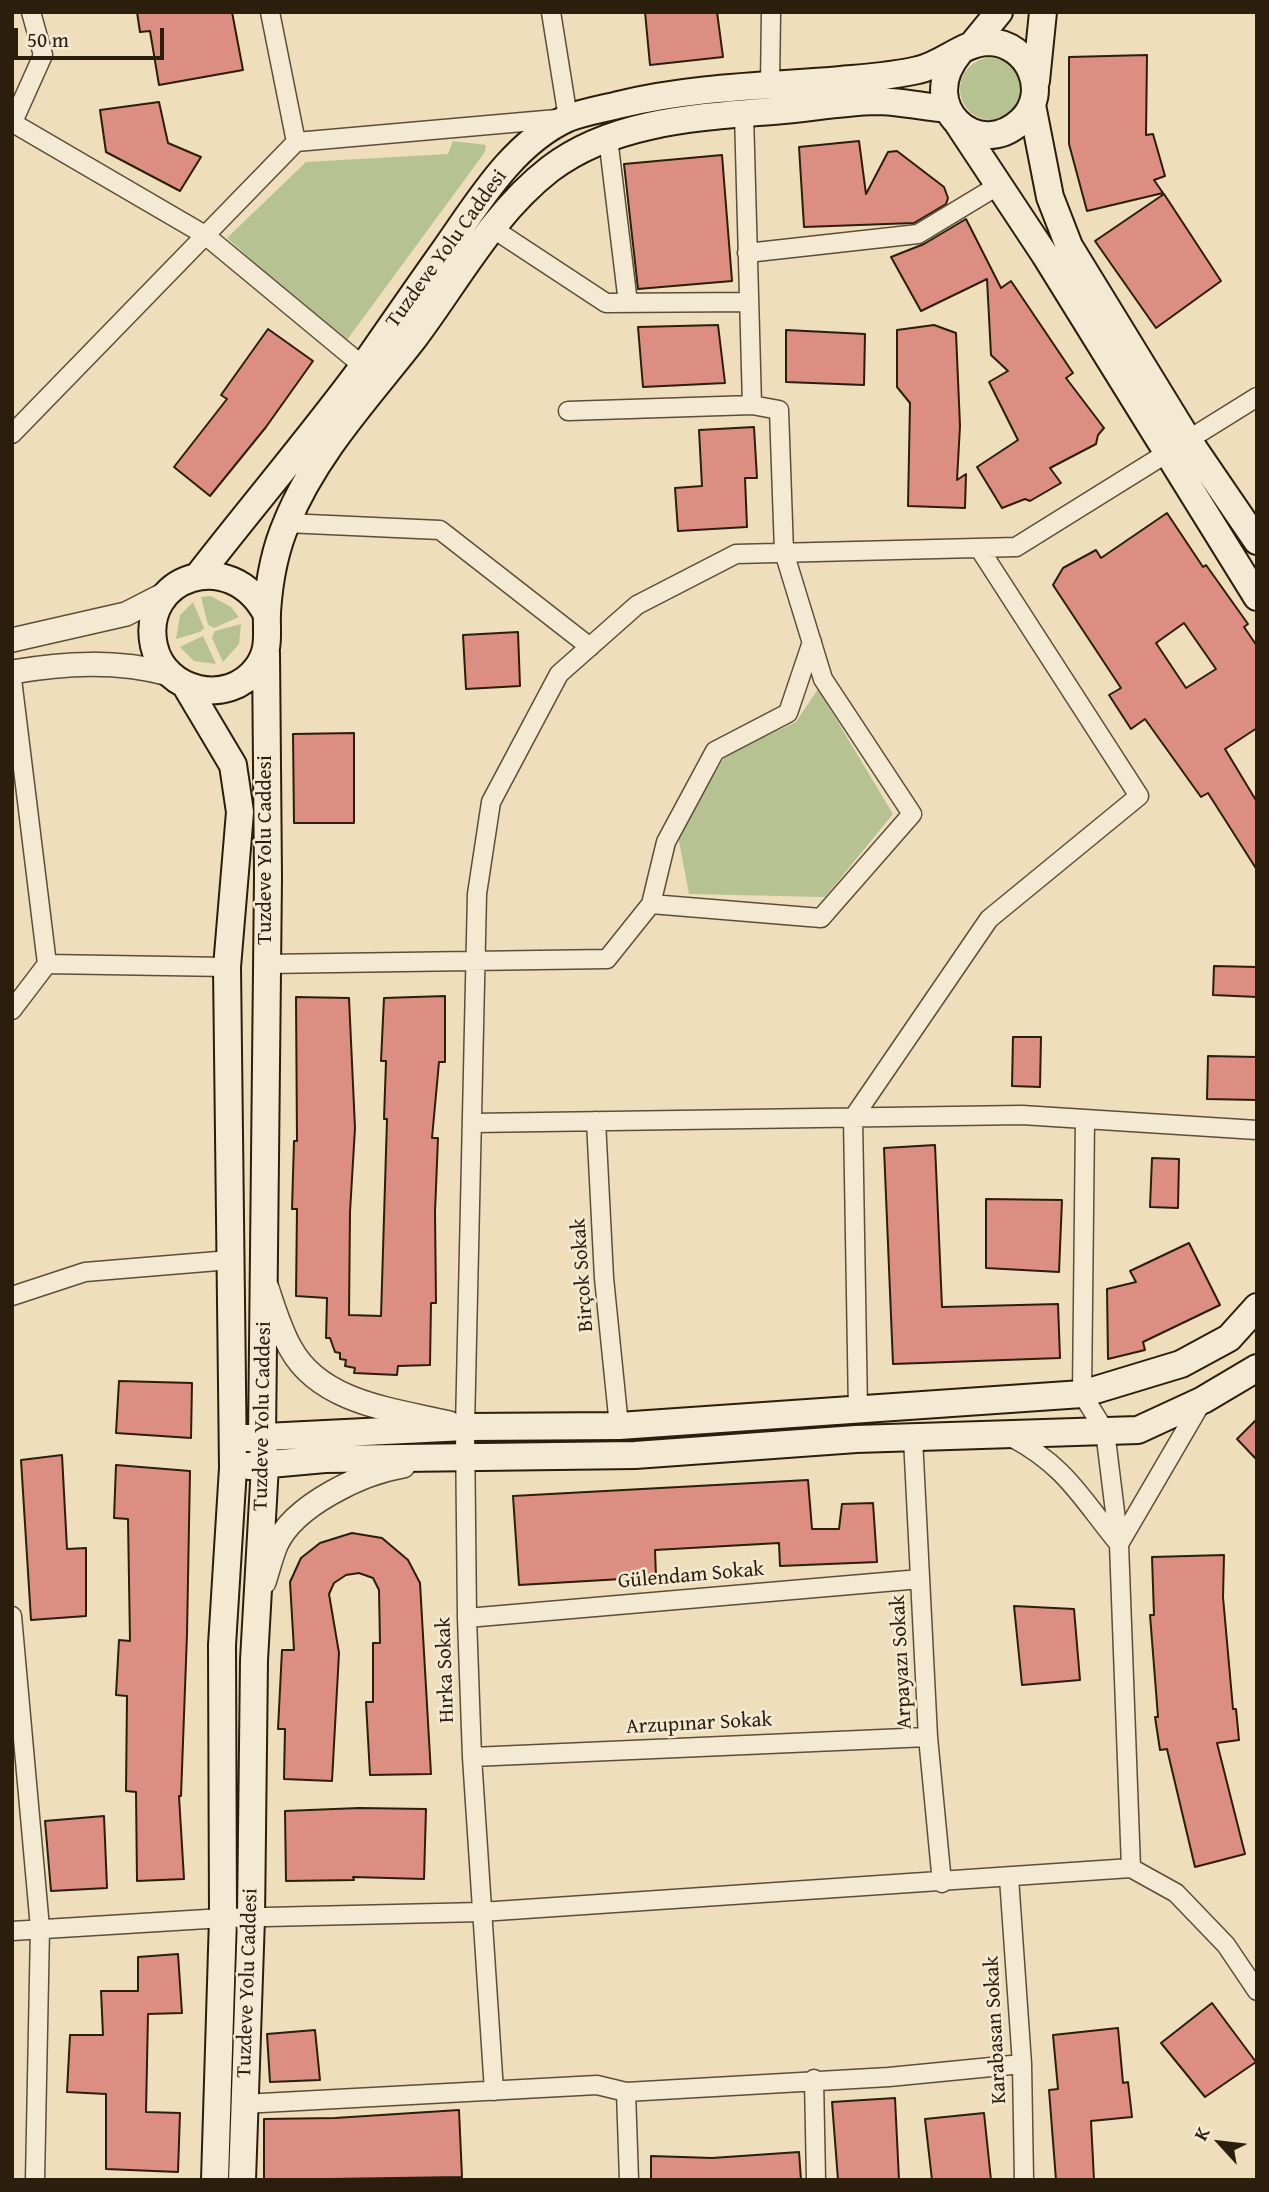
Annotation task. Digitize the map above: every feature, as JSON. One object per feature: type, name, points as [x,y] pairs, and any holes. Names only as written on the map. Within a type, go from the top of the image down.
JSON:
[{"type":"main road","points":[[999,12],[949,65],[943,94],[952,115],[1177,447],[1257,541]]},
{"type":"main road","points":[[952,115],[975,132],[998,134],[1012,129],[1034,98],[1043,12]]},
{"type":"main road","points":[[965,49],[986,42],[1015,50],[1027,61],[1033,75],[1034,98],[1050,197],[1069,246],[1257,597]]},
{"type":"main road","name":"Tuzdeve Yolu Caddesi","points":[[198,576],[363,366],[500,173],[536,139],[568,118],[651,97],[920,70],[965,49]]},
{"type":"main road","name":"Tuzdeve Yolu Caddesi","points":[[267,615],[272,572],[286,523],[313,470],[492,228],[520,196],[552,168],[608,138],[648,126],[878,101],[952,115]]},
{"type":"main road","points":[[198,576],[232,578],[253,593],[267,615],[269,634],[265,653],[256,670],[242,682],[224,690],[205,691],[178,680],[157,655],[152,633],[160,604],[169,592],[198,576]]},
{"type":"main road","name":"Tuzdeve Yolu Caddesi","points":[[242,2180],[251,1918],[257,1605],[265,1465],[262,1438],[268,877],[265,653]]},
{"type":"main road","name":"Tuzdeve Yolu Caddesi","points":[[178,680],[233,765],[240,812],[227,967],[233,1468],[222,1645],[223,1918],[215,2180]]},
{"type":"main road","points":[[231,1438],[465,1427],[619,1426],[1082,1394],[1181,1364],[1228,1338],[1257,1307]]},
{"type":"main road","points":[[233,1468],[325,1459],[635,1455],[912,1438],[1138,1430],[1203,1400],[1257,1368]]},
{"type":"street","points":[[31,12],[43,55],[12,124],[205,235],[363,366]]},
{"type":"street","points":[[270,12],[296,142]]},
{"type":"street","points":[[12,434],[296,142],[568,118],[551,12]]},
{"type":"street","points":[[770,85],[771,12]]},
{"type":"street","points":[[744,114],[752,405]]},
{"type":"street","points":[[608,138],[628,303]]},
{"type":"street","points":[[747,253],[918,234],[999,185]]},
{"type":"street","points":[[492,228],[606,303],[749,302]]},
{"type":"street","name":"Hırka Sokak","points":[[494,2091],[471,1757],[465,1456],[477,894],[491,802],[559,674],[638,605],[736,554],[1016,547],[1257,397]]},
{"type":"street","points":[[568,411],[752,405],[779,410],[784,552],[823,679],[912,814],[821,918],[651,904]]},
{"type":"street","points":[[286,523],[440,530],[590,647]]},
{"type":"street","points":[[858,1410],[853,1118],[989,919],[1139,796],[979,548]]},
{"type":"street","points":[[12,640],[126,614],[169,592]]},
{"type":"street","points":[[266,964],[607,959],[651,904],[666,842],[715,751],[788,713],[811,642]]},
{"type":"street","points":[[12,671],[65,663],[141,666],[178,680]]},
{"type":"street","points":[[12,679],[47,964],[12,1010]]},
{"type":"street","points":[[47,964],[227,967]]},
{"type":"street","points":[[473,1123],[1022,1115],[1257,1130]]},
{"type":"street","points":[[1085,1119],[1082,1394],[1105,1431],[1119,1544],[1131,1868]]},
{"type":"street","name":"Birçok Sokak","points":[[596,1121],[604,1278],[619,1426]]},
{"type":"street","points":[[12,1296],[85,1272],[230,1259]]},
{"type":"street","points":[[264,1281],[292,1352],[320,1383],[368,1404],[465,1427]]},
{"type":"street","points":[[1119,1544],[1203,1400]]},
{"type":"street","points":[[1007,1435],[1041,1453],[1067,1476],[1119,1544]]},
{"type":"street","name":"Arpayazı Sokak","points":[[912,1438],[928,1737],[942,1883]]},
{"type":"street","points":[[257,1605],[277,1543],[300,1514],[376,1471],[465,1456]]},
{"type":"street","name":"Gülendam Sokak","points":[[467,1618],[920,1579]]},
{"type":"street","points":[[12,1616],[40,1928],[35,2180]]},
{"type":"street","name":"Arzupınar Sokak","points":[[471,1757],[928,1737]]},
{"type":"street","points":[[12,1931],[223,1918],[481,1912],[942,1883],[1131,1868],[1176,1893],[1226,1945],[1257,1991]]},
{"type":"street","name":"Karabasan Sokak","points":[[1009,1878],[1022,2063],[1024,2180]]},
{"type":"street","points":[[243,2104],[597,2085],[626,2092],[814,2079],[889,2077],[1022,2063]]},
{"type":"street","points":[[814,2079],[816,2180]]},
{"type":"street","points":[[626,2092],[629,2180]]},
{"type":"green space","points":[[985,58],[997,58],[1013,67],[1020,77],[1020,101],[1013,111],[997,120],[985,120],[974,115],[965,106],[960,95],[960,83],[965,72],[974,63]]},
{"type":"green space","points":[[453,141],[486,145],[485,152],[344,344],[227,238],[306,162],[448,154]]},
{"type":"green space","points":[[211,596],[231,607],[239,617],[214,628],[208,625],[201,597]]},
{"type":"green space","points":[[193,602],[204,628],[200,632],[176,639],[180,615]]},
{"type":"green space","points":[[241,624],[239,644],[223,662],[212,638],[215,631]]},
{"type":"green space","points":[[203,636],[216,664],[194,661],[180,647]]},
{"type":"green space","points":[[818,689],[893,814],[825,897],[689,894],[678,836],[726,755],[796,722]]},
{"type":"building","points":[[137,12],[232,12],[243,70],[159,85],[150,31],[140,32]]},
{"type":"building","points":[[645,12],[717,12],[723,57],[650,65]]},
{"type":"building","points":[[1147,55],[1146,135],[1153,134],[1165,176],[1154,180],[1163,193],[1087,211],[1069,144],[1069,57]]},
{"type":"building","points":[[159,102],[168,143],[201,157],[180,191],[106,152],[100,110]]},
{"type":"building","points":[[859,141],[866,194],[888,152],[897,151],[944,187],[948,198],[946,204],[914,223],[804,227],[799,147]]},
{"type":"building","points":[[722,155],[732,281],[638,289],[624,164]]},
{"type":"building","points":[[1164,194],[1221,281],[1156,328],[1095,241]]},
{"type":"building","points":[[966,219],[1001,288],[1011,281],[1073,373],[1066,378],[1104,428],[1098,435],[1096,444],[1050,468],[1061,483],[1030,501],[1025,499],[1002,508],[977,467],[1018,440],[989,382],[1008,371],[991,355],[987,279],[921,311],[891,257],[924,244]]},
{"type":"building","points":[[718,325],[725,383],[643,387],[638,327]]},
{"type":"building","points":[[934,325],[956,333],[960,426],[957,480],[966,474],[965,508],[908,506],[910,403],[897,387],[897,330]]},
{"type":"building","points":[[268,329],[313,361],[266,427],[210,496],[174,467],[227,399],[221,395]]},
{"type":"building","points":[[786,330],[865,334],[864,385],[786,382]]},
{"type":"building","points":[[754,427],[757,478],[745,478],[747,527],[678,531],[675,488],[702,486],[699,430]]},
{"type":"building","points":[[1167,513],[1203,567],[1206,565],[1248,624],[1244,627],[1257,646],[1257,728],[1225,749],[1257,802],[1257,870],[1208,793],[1201,797],[1145,719],[1131,729],[1109,695],[1121,688],[1053,585],[1063,568],[1096,550],[1101,558]],"holes":[[[1184,623],[1216,669],[1186,688],[1156,643]]]},
{"type":"building","points":[[518,632],[520,686],[466,689],[463,635]]},
{"type":"building","points":[[354,733],[354,823],[294,823],[293,734]]},
{"type":"building","points":[[1214,966],[1257,967],[1257,997],[1213,995]]},
{"type":"building","points":[[445,996],[445,1062],[439,1062],[432,1138],[438,1138],[435,1212],[436,1303],[431,1303],[430,1365],[398,1366],[397,1375],[354,1373],[355,1368],[345,1366],[346,1360],[340,1359],[340,1353],[335,1352],[330,1338],[326,1338],[327,1298],[296,1296],[297,1209],[292,1209],[294,1141],[297,1141],[296,997],[349,998],[355,1128],[350,1212],[349,1315],[381,1316],[387,1119],[384,1119],[386,1061],[381,1061],[384,998]]},
{"type":"building","points":[[1013,1037],[1041,1037],[1040,1087],[1012,1086]]},
{"type":"building","points":[[1208,1056],[1257,1057],[1257,1100],[1207,1099]]},
{"type":"building","points":[[935,1145],[942,1307],[1058,1304],[1060,1358],[893,1364],[884,1148]]},
{"type":"building","points":[[1152,1158],[1179,1159],[1178,1208],[1150,1207]]},
{"type":"building","points":[[986,1199],[1062,1200],[1059,1272],[986,1268]]},
{"type":"building","points":[[1189,1243],[1220,1305],[1143,1342],[1145,1350],[1108,1359],[1107,1289],[1136,1282],[1130,1271]]},
{"type":"building","points":[[119,1381],[192,1383],[191,1438],[116,1433]]},
{"type":"building","points":[[1257,1419],[1257,1460],[1237,1439]]},
{"type":"building","points":[[62,1455],[67,1549],[86,1548],[86,1616],[31,1620],[21,1460]]},
{"type":"building","points":[[116,1465],[190,1471],[187,1634],[179,1796],[184,1879],[137,1881],[136,1792],[126,1791],[127,1696],[116,1695],[119,1640],[130,1641],[128,1519],[114,1518]]},
{"type":"building","points":[[808,1480],[812,1529],[839,1529],[842,1504],[873,1503],[877,1562],[780,1566],[779,1543],[655,1550],[656,1577],[519,1585],[513,1496]]},
{"type":"building","points":[[352,1533],[382,1538],[408,1560],[420,1583],[431,1774],[370,1775],[366,1702],[373,1702],[373,1643],[380,1643],[379,1590],[373,1578],[359,1573],[346,1575],[334,1583],[329,1594],[339,1653],[332,1781],[284,1779],[285,1729],[278,1729],[282,1650],[294,1650],[290,1582],[301,1558],[320,1543]]},
{"type":"building","points":[[1224,1555],[1223,1597],[1233,1709],[1236,1709],[1239,1740],[1217,1743],[1245,1854],[1195,1867],[1167,1749],[1160,1750],[1155,1717],[1158,1717],[1150,1615],[1154,1615],[1152,1557]]},
{"type":"building","points":[[1014,1606],[1074,1609],[1080,1680],[1022,1685]]},
{"type":"building","points":[[426,1809],[424,1879],[353,1877],[354,1880],[286,1881],[285,1811]]},
{"type":"building","points":[[104,1816],[107,1888],[51,1891],[45,1821]]},
{"type":"building","points":[[178,1954],[182,2013],[148,2014],[146,2112],[180,2113],[178,2172],[106,2169],[106,2094],[67,2092],[70,2035],[103,2035],[101,1991],[138,1991],[138,1957]]},
{"type":"building","points":[[1212,2003],[1256,2062],[1205,2097],[1161,2043]]},
{"type":"building","points":[[1118,2028],[1123,2083],[1128,2082],[1132,2117],[1091,2121],[1094,2180],[1056,2180],[1049,2090],[1058,2089],[1053,2035]]},
{"type":"building","points":[[315,2030],[320,2080],[270,2082],[267,2034]]},
{"type":"building","points":[[895,2098],[899,2180],[838,2180],[832,2102]]},
{"type":"building","points":[[459,2110],[462,2177],[264,2180],[264,2119],[335,2118]]},
{"type":"building","points":[[984,2113],[991,2180],[932,2180],[925,2119]]},
{"type":"building","points":[[799,2152],[801,2180],[651,2180],[651,2156],[712,2158]]}]
